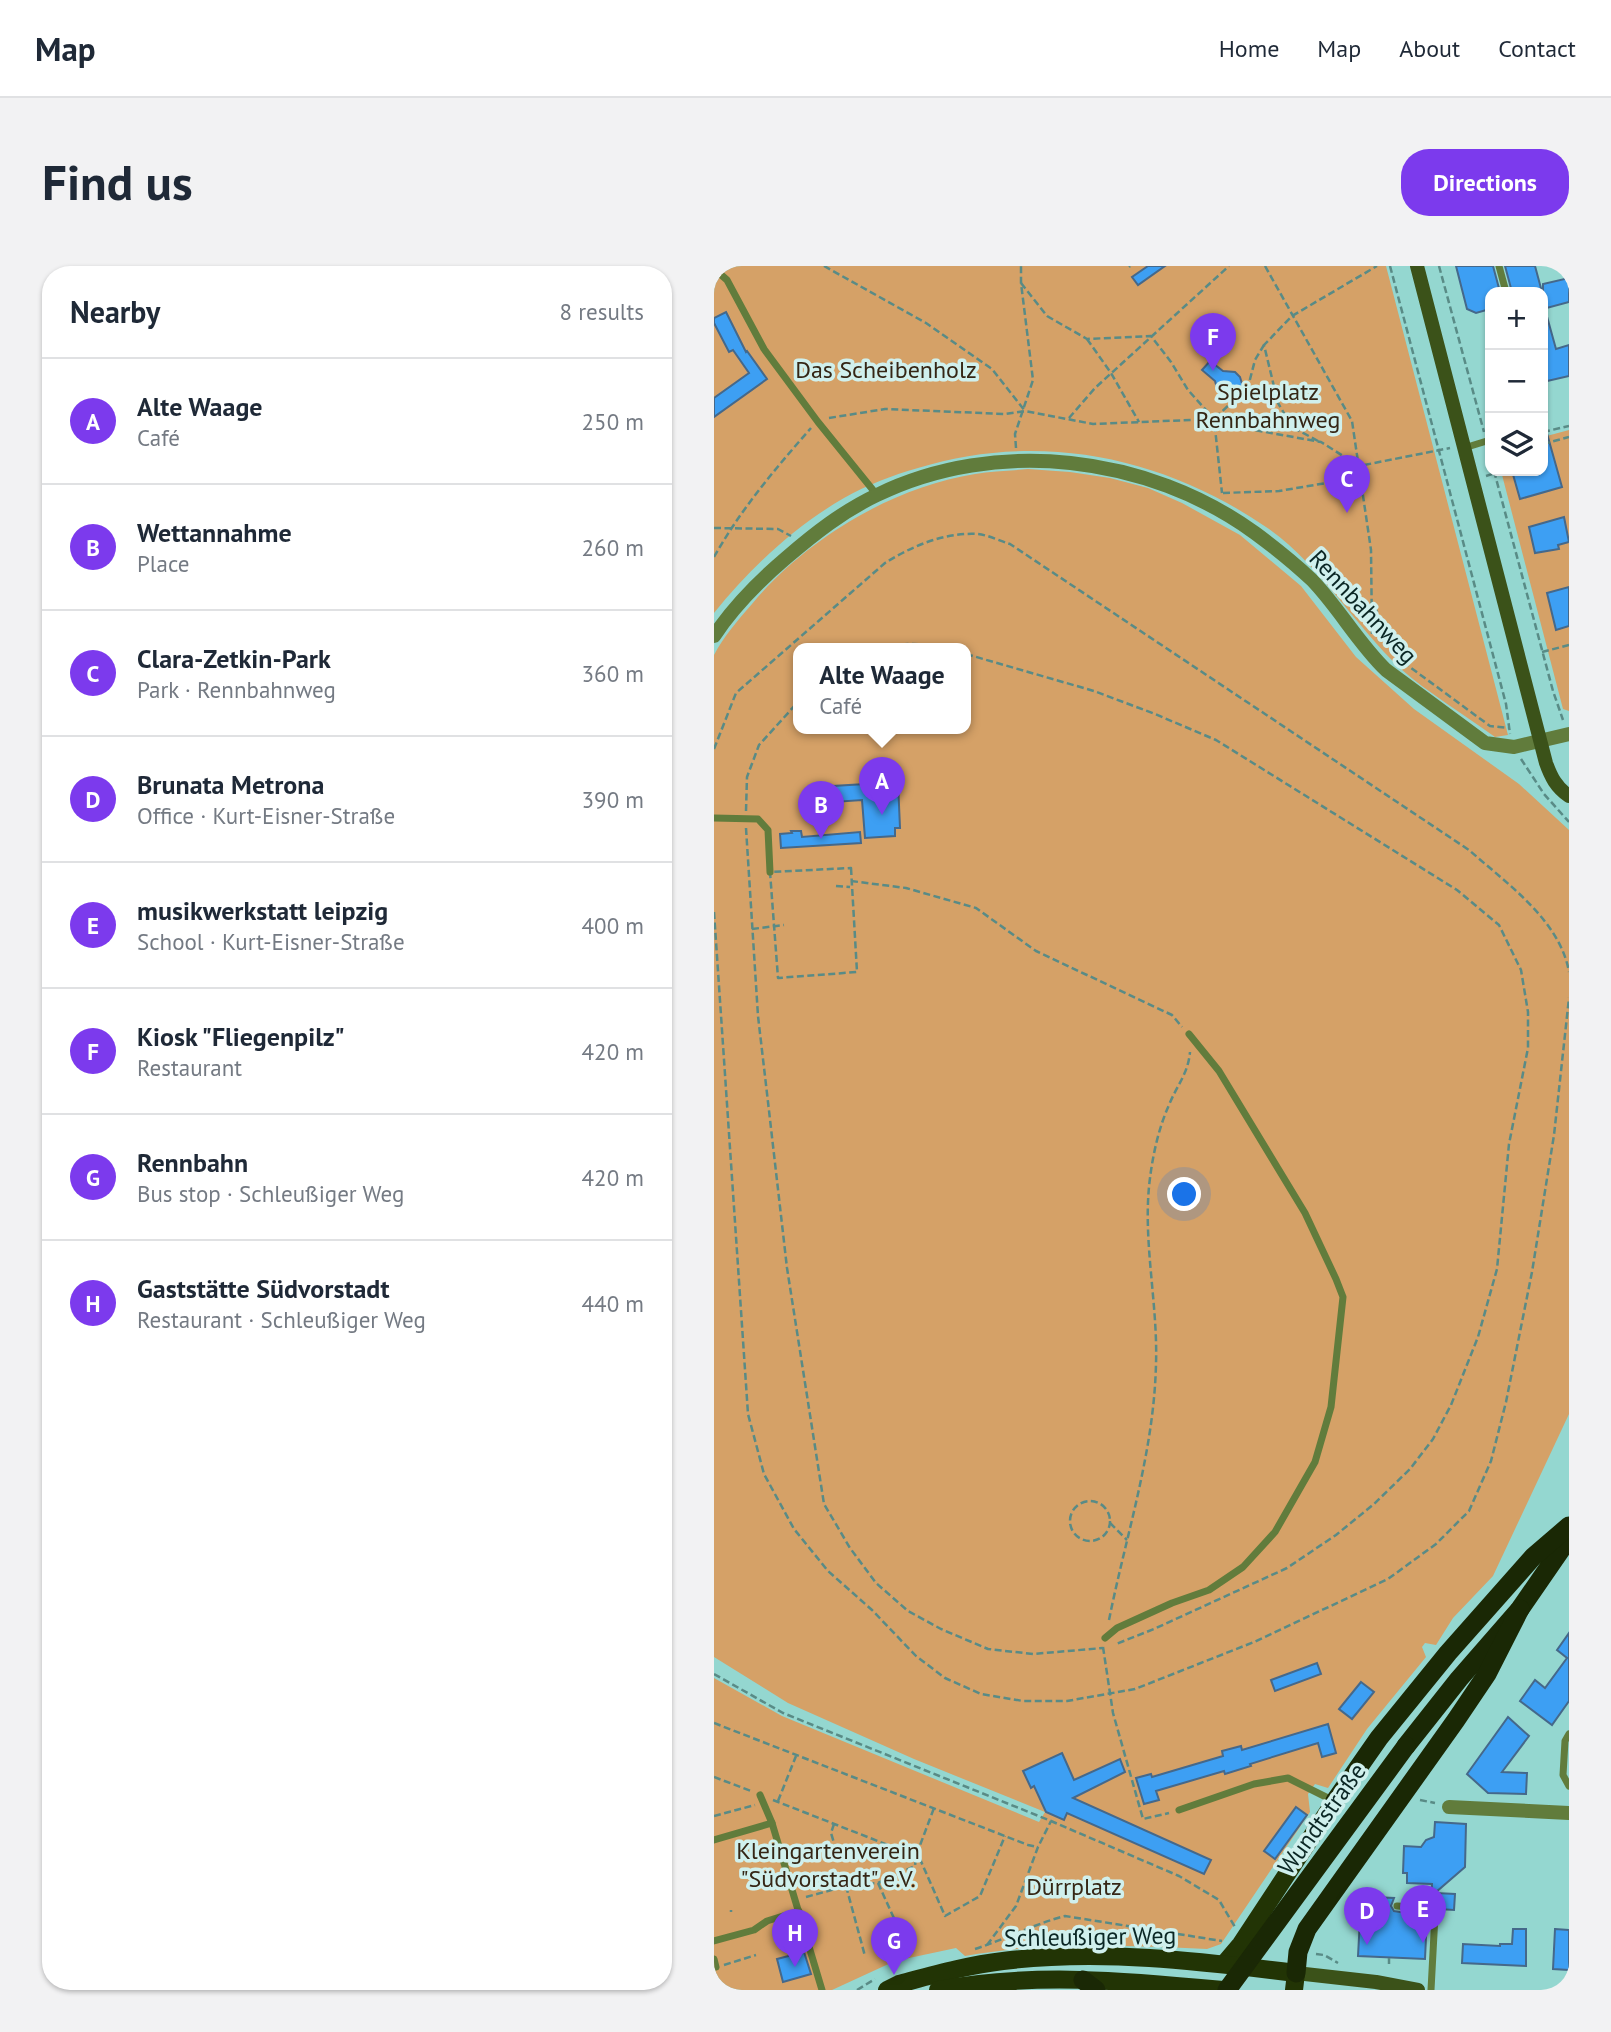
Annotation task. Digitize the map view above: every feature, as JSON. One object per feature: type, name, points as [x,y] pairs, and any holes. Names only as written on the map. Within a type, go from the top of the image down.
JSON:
[{"type":"highway","name":"Wundtstraße","points":[[1459,1679],[1499,1618],[1569,1528]]},
{"type":"highway","points":[[1335,1801],[1379,1738],[1448,1653],[1533,1558],[1569,1528]]},
{"type":"highway","name":"Wundtstraße","points":[[1225,1990],[1406,1746],[1459,1679],[1520,1609],[1569,1538]]},
{"type":"highway","points":[[1295,1981],[1298,1952],[1307,1929],[1487,1674],[1520,1609]]},
{"type":"main road","points":[[1416,266],[1540,741],[1553,781],[1569,796]]},
{"type":"main road","points":[[1223,1964],[1232,1942],[1335,1801]]},
{"type":"main road","name":"Schleußiger Weg","points":[[887,1990],[899,1984],[964,1968],[1027,1958],[1138,1957],[1223,1964],[1295,1981]]},
{"type":"main road","name":"Schleußiger Weg","points":[[938,1990],[1032,1980],[1225,1990]]},
{"type":"main road","points":[[1295,1981],[1376,1982],[1418,1990]]},
{"type":"street","name":"Rennbahnweg","points":[[714,636],[745,595],[803,543],[841,515],[877,495],[950,468],[1016,461],[1082,465],[1127,473],[1173,489],[1213,507],[1254,533],[1312,581],[1386,670],[1485,743],[1514,747],[1569,734]]},
{"type":"street","points":[[1448,1807],[1569,1813]]},
{"type":"lane","points":[[1499,266],[1505,287]]},
{"type":"lane","points":[[719,273],[727,280],[764,349],[877,495]]},
{"type":"lane","points":[[1463,446],[1485,442]]},
{"type":"lane","points":[[714,818],[758,819],[768,830],[770,872]]},
{"type":"lane","points":[[1105,1638],[1117,1628],[1172,1603],[1209,1590],[1244,1567],[1275,1532],[1315,1462],[1331,1407],[1343,1297],[1305,1213],[1219,1070],[1189,1034]]},
{"type":"lane","points":[[1569,1734],[1565,1741],[1563,1775],[1569,1786]]},
{"type":"lane","points":[[1179,1810],[1254,1784],[1288,1778],[1335,1801]]},
{"type":"lane","points":[[760,1795],[772,1823],[822,1990]]},
{"type":"lane","points":[[714,1840],[772,1823]]},
{"type":"lane","points":[[1398,1906],[1428,1908],[1435,1915],[1431,1990]]},
{"type":"lane","points":[[714,1941],[754,1930],[767,1921],[799,1911]]},
{"type":"path","points":[[824,266],[926,323],[992,369],[1025,411]]},
{"type":"path","points":[[1016,461],[1016,434],[1033,380],[1021,266]]},
{"type":"path","points":[[1069,418],[1095,388],[1229,266]]},
{"type":"path","points":[[1265,266],[1352,421],[1371,550],[1373,657]]},
{"type":"path","points":[[1214,419],[1248,387],[1255,360],[1264,345],[1292,316],[1377,266]]},
{"type":"path","points":[[1390,266],[1506,704],[1508,728],[1514,747],[1544,794],[1569,822]]},
{"type":"path","points":[[1439,266],[1485,430]]},
{"type":"path","points":[[1021,284],[1046,316],[1087,339],[1111,373],[1139,422]]},
{"type":"path","points":[[1087,339],[1151,336]]},
{"type":"path","points":[[1151,336],[1188,390],[1214,419],[1222,493],[1213,507]]},
{"type":"path","points":[[1264,345],[1278,403],[1292,426],[1359,466]]},
{"type":"path","points":[[1248,387],[1275,388]]},
{"type":"path","points":[[714,557],[730,528],[768,476],[818,422],[849,414],[885,409],[1005,414],[1025,411],[1093,424],[1214,419],[1254,430],[1321,442]]},
{"type":"path","points":[[1548,431],[1569,426]]},
{"type":"path","points":[[1548,443],[1569,438]]},
{"type":"path","points":[[1222,493],[1279,491],[1338,481],[1359,466],[1463,446]]},
{"type":"path","points":[[1472,479],[1485,475]]},
{"type":"path","points":[[1496,476],[1553,691],[1569,734]]},
{"type":"path","points":[[714,528],[778,529],[803,543]]},
{"type":"path","points":[[793,643],[885,563],[907,549],[929,541],[979,534],[1010,544],[1469,850],[1524,899],[1551,930],[1566,955],[1569,972]]},
{"type":"path","points":[[1372,603],[1403,662],[1490,726],[1508,728]]},
{"type":"path","points":[[714,749],[736,693],[793,643]]},
{"type":"path","points":[[1542,652],[1569,645]]},
{"type":"path","points":[[971,654],[1094,691],[1216,740],[1457,890],[1499,925],[1521,970],[1528,1012],[1528,1048],[1509,1144],[1497,1269],[1478,1337],[1451,1405],[1433,1439],[1410,1469],[1374,1504],[1336,1535],[1287,1567],[1116,1644]]},
{"type":"path","points":[[793,708],[760,745],[747,777],[745,818],[758,1016],[787,1268],[824,1504],[850,1548],[876,1584],[908,1611],[941,1629],[988,1650],[1033,1654],[1103,1648]]},
{"type":"path","points":[[850,868],[851,881],[856,972],[778,978],[770,872],[850,868]]},
{"type":"path","points":[[851,881],[905,888],[976,908],[1036,951],[1172,1015],[1189,1034],[1191,1047],[1188,1068],[1168,1107],[1150,1178],[1148,1216],[1156,1318],[1156,1364],[1149,1445],[1103,1648],[1110,1695],[1143,1819],[1179,1810]]},
{"type":"path","points":[[836,886],[852,887]]},
{"type":"path","points":[[714,912],[748,1414],[764,1474],[794,1529],[828,1571],[872,1610],[916,1656],[945,1678],[981,1695],[1023,1701],[1067,1701],[1110,1695],[1135,1689],[1196,1666],[1321,1612],[1388,1579],[1436,1544],[1469,1511],[1491,1461],[1506,1402],[1532,1272],[1554,1135],[1569,998]]},
{"type":"path","points":[[751,929],[784,925]]},
{"type":"path","points":[[1110,1522],[1105,1534],[1094,1541],[1087,1541],[1076,1535],[1070,1523],[1073,1510],[1090,1501],[1102,1505],[1110,1522],[1127,1541]]},
{"type":"path","points":[[714,1674],[783,1713],[1051,1821],[1212,1894],[1225,1908],[1232,1942],[1065,1916],[1045,1921],[987,1945],[1016,1906],[1038,1847],[1051,1821]]},
{"type":"path","points":[[714,1723],[1038,1847]]},
{"type":"path","points":[[714,1777],[916,1856],[922,1863],[945,1916],[980,1896],[1005,1836]]},
{"type":"path","points":[[1420,1800],[1448,1807]]},
{"type":"path","points":[[915,1866],[916,1856],[934,1808]]},
{"type":"path","points":[[835,1824],[831,1833],[837,1853]]},
{"type":"path","points":[[796,1900],[846,1886],[878,1883],[922,1863]]},
{"type":"path","points":[[878,1883],[902,1936]]},
{"type":"path","points":[[846,1886],[865,1956]]},
{"type":"path","points":[[1310,1954],[1324,1955],[1329,1959]]},
{"type":"path","points":[[715,1963],[757,1955]]},
{"type":"path","points":[[1389,1958],[1389,1964]]},
{"type":"green space","name":"Das Scheibenholz","points":[[714,266],[1386,266],[1508,735],[1495,737],[1401,669],[1304,559],[1266,527],[1185,483],[1142,467],[1098,457],[1054,452],[1009,452],[963,457],[880,481],[844,498],[790,535],[742,580],[714,613]]},
{"type":"green space","points":[[1569,430],[1569,711],[1563,709],[1502,476],[1548,476],[1548,436]]},
{"type":"green space","points":[[1028,469],[1110,478],[1148,488],[1182,503],[1240,535],[1301,586],[1356,657],[1414,709],[1519,784],[1569,830],[1569,1414],[1493,1576],[1453,1618],[1436,1645],[1425,1643],[1422,1647],[1426,1657],[1367,1729],[1328,1788],[1315,1784],[1308,1794],[1310,1812],[1221,1944],[1207,1949],[1115,1946],[1025,1948],[965,1956],[956,1948],[895,1961],[832,1990],[714,1990],[714,1678],[782,1716],[1039,1822],[1045,1812],[914,1759],[788,1703],[714,1657],[714,655],[736,622],[773,581],[824,538],[882,504],[913,491],[981,473]]},
{"type":"building","points":[[1148,266],[1165,266],[1138,285],[1132,277]]},
{"type":"building","points":[[1456,266],[1493,266],[1499,287],[1485,287],[1485,310],[1476,313],[1467,309]]},
{"type":"building","points":[[1505,266],[1535,266],[1541,287],[1511,287]]},
{"type":"building","points":[[1569,278],[1569,302],[1548,308],[1548,287],[1543,287],[1543,284]]},
{"type":"building","points":[[726,312],[746,352],[767,379],[714,417],[714,398],[749,373],[733,350],[729,352],[714,323],[714,318]]},
{"type":"building","points":[[1548,320],[1556,349],[1569,345],[1569,376],[1548,381]]},
{"type":"building","points":[[1210,361],[1223,371],[1235,372],[1240,377],[1243,387],[1237,396],[1227,399],[1218,392],[1215,381],[1202,370]]},
{"type":"building","points":[[1548,437],[1562,487],[1520,499],[1513,476],[1548,476]]},
{"type":"building","points":[[1564,517],[1569,542],[1558,545],[1559,549],[1535,553],[1529,527]]},
{"type":"building","points":[[1569,587],[1569,626],[1556,630],[1547,593]]},
{"type":"building","points":[[898,782],[900,828],[895,828],[895,836],[865,838],[862,800],[834,802],[833,786]]},
{"type":"building","points":[[791,831],[801,831],[802,837],[860,832],[861,843],[781,848],[780,834],[792,833]]},
{"type":"building","points":[[1569,1633],[1569,1701],[1552,1725],[1520,1701],[1535,1680],[1545,1688],[1567,1658],[1557,1650]]},
{"type":"building","points":[[1317,1663],[1321,1674],[1275,1691],[1271,1680]]},
{"type":"building","points":[[1361,1682],[1374,1692],[1352,1719],[1339,1709]]},
{"type":"building","points":[[1508,1717],[1529,1736],[1502,1772],[1527,1773],[1526,1794],[1488,1793],[1467,1774]]},
{"type":"building","points":[[1328,1724],[1336,1753],[1322,1757],[1318,1743],[1225,1774],[1224,1771],[1156,1791],[1159,1800],[1144,1804],[1136,1778],[1151,1774],[1152,1777],[1223,1756],[1222,1751],[1241,1746],[1242,1750]]},
{"type":"building","points":[[1062,1753],[1074,1780],[1120,1759],[1125,1772],[1073,1798],[1211,1860],[1204,1874],[1067,1813],[1064,1820],[1046,1812],[1034,1786],[1031,1788],[1023,1771]]},
{"type":"building","points":[[1296,1807],[1307,1815],[1275,1859],[1264,1851]]},
{"type":"building","points":[[1435,1822],[1466,1824],[1465,1867],[1435,1893],[1455,1894],[1454,1910],[1438,1909],[1431,1903],[1432,1884],[1407,1883],[1407,1873],[1403,1873],[1404,1846],[1421,1847],[1426,1840],[1434,1837]]},
{"type":"building","points":[[1372,1897],[1394,1898],[1391,1906],[1394,1911],[1427,1916],[1425,1959],[1358,1956],[1360,1919],[1371,1919]]},
{"type":"building","points":[[1513,1929],[1526,1929],[1526,1966],[1462,1963],[1463,1944],[1512,1944]]},
{"type":"building","points":[[1555,1929],[1569,1930],[1569,1970],[1553,1969]]},
{"type":"building","points":[[804,1952],[811,1974],[783,1982],[777,1959]]},
{"type":"place","name":"Kiosk \"Fliegenpilz\"","points":[[1213,371]]},
{"type":"place","name":"Clara-Zetkin-Park","points":[[1347,513]]},
{"type":"place","name":"Alte Waage","points":[[882,815]]},
{"type":"place","name":"Wettannahme","points":[[821,839]]},
{"type":"place","name":"musikwerkstatt leipzig","points":[[1423,1943]]},
{"type":"place","name":"Brunata Metrona","points":[[1367,1945]]},
{"type":"place","name":"Gaststätte Südvorstadt","points":[[795,1967]]},
{"type":"place","name":"Rennbahn","points":[[894,1975]]},
{"type":"park label","name":"Spielplatz Rennbahnweg","points":[[1268,406]]},
{"type":"park label","name":"Kleingartenverein \"Südvorstadt\" e.V.","points":[[828,1865]]},
{"type":"park label","name":"Dürrplatz","points":[[1074,1887]]}]
